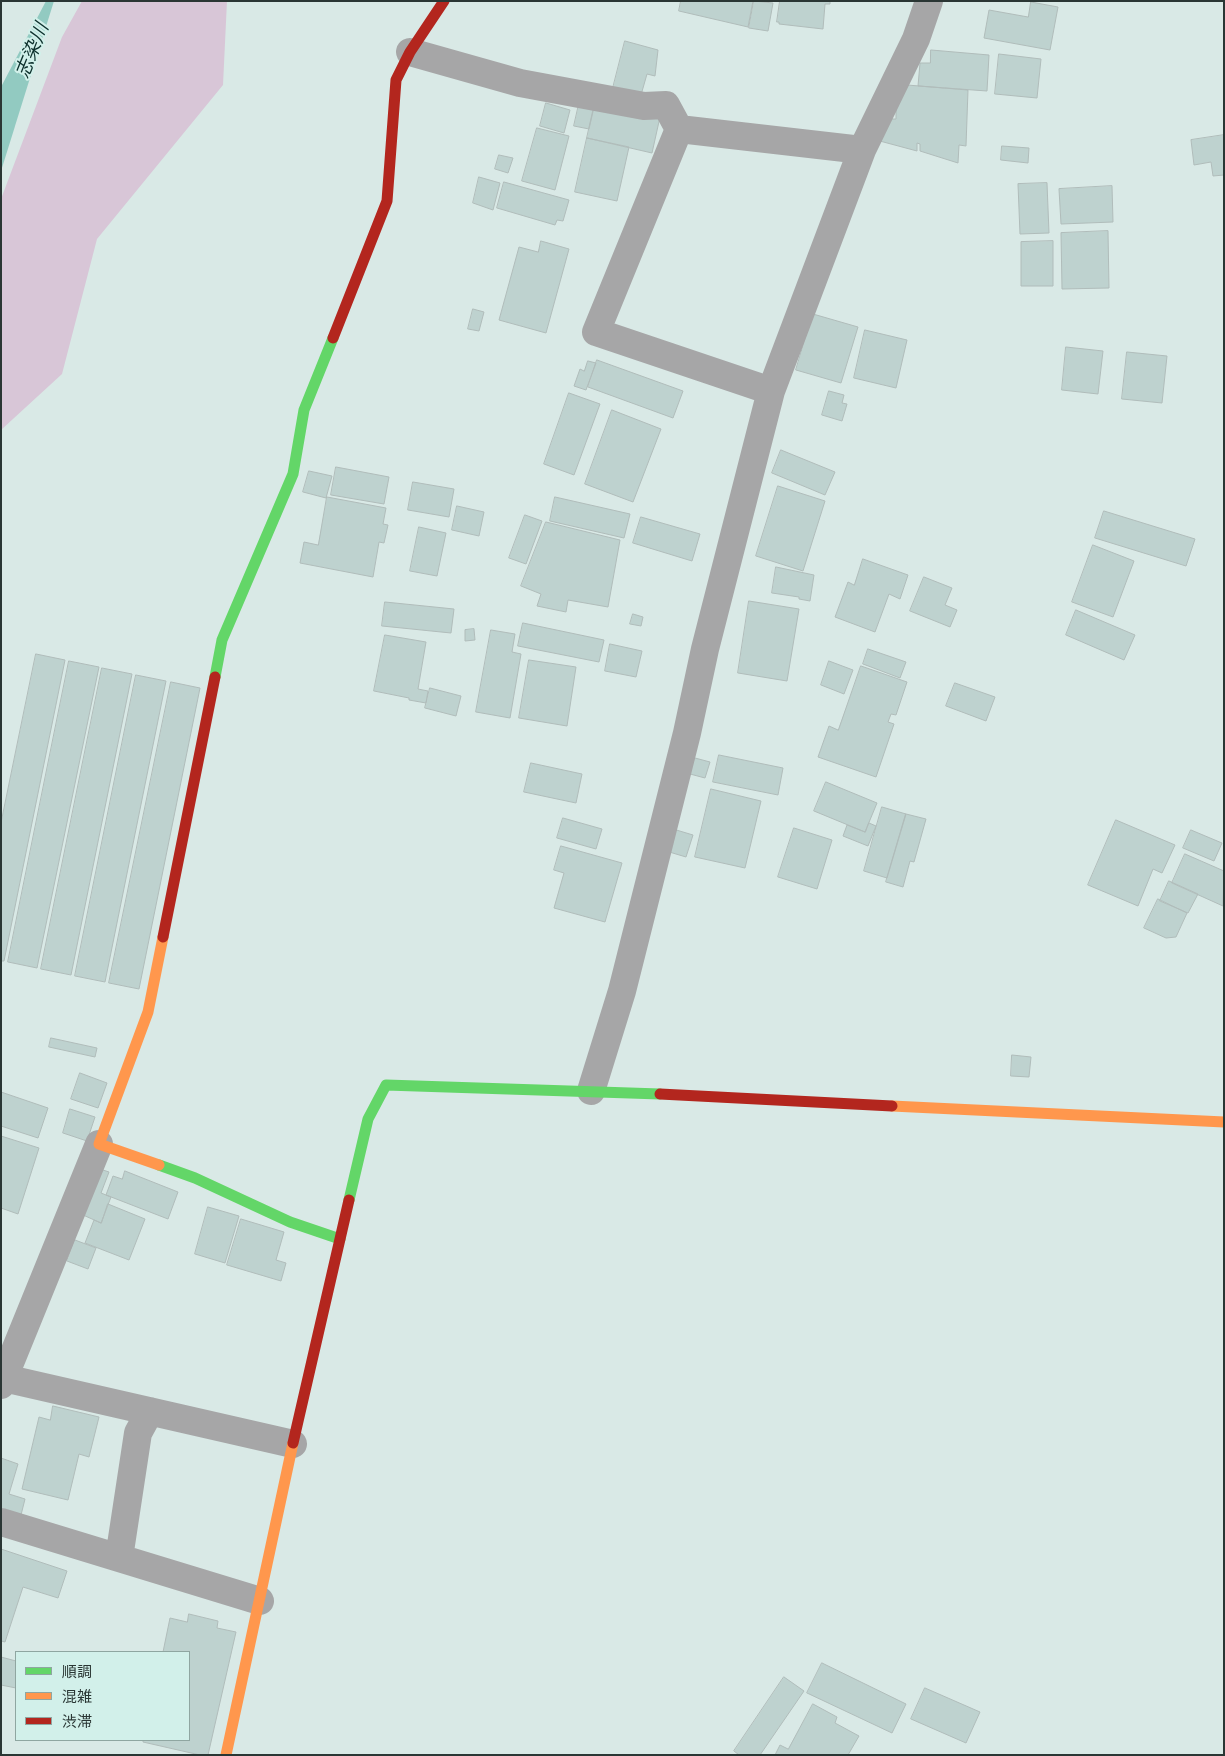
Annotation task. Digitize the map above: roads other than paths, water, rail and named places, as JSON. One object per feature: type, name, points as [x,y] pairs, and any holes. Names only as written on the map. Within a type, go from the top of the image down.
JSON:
[{"type":"street","points":[[293,1444],[150,1411],[3,1382],[99,1144],[148,1012],[222,640],[293,474],[304,410],[387,201],[396,80],[410,52],[444,1]]},
{"type":"street","points":[[592,1092],[622,991],[705,649],[771,391],[862,150],[916,39],[929,1]]},
{"type":"street","points":[[410,52],[520,83],[644,106],[666,106],[679,129]]},
{"type":"street","points":[[679,129],[862,150]]},
{"type":"street","points":[[679,129],[596,332],[771,391]]},
{"type":"street","points":[[226,1755],[293,1444],[368,1119],[386,1085],[592,1092],[1224,1122]]},
{"type":"street","points":[[99,1144],[195,1178],[290,1222],[340,1239]]},
{"type":"street","points":[[119,1558],[138,1433],[150,1411]]},
{"type":"street","points":[[1,1522],[260,1601]]},
{"type":"water","name":"志染川","points":[[46,1],[54,1],[1,171],[1,87]]}]
